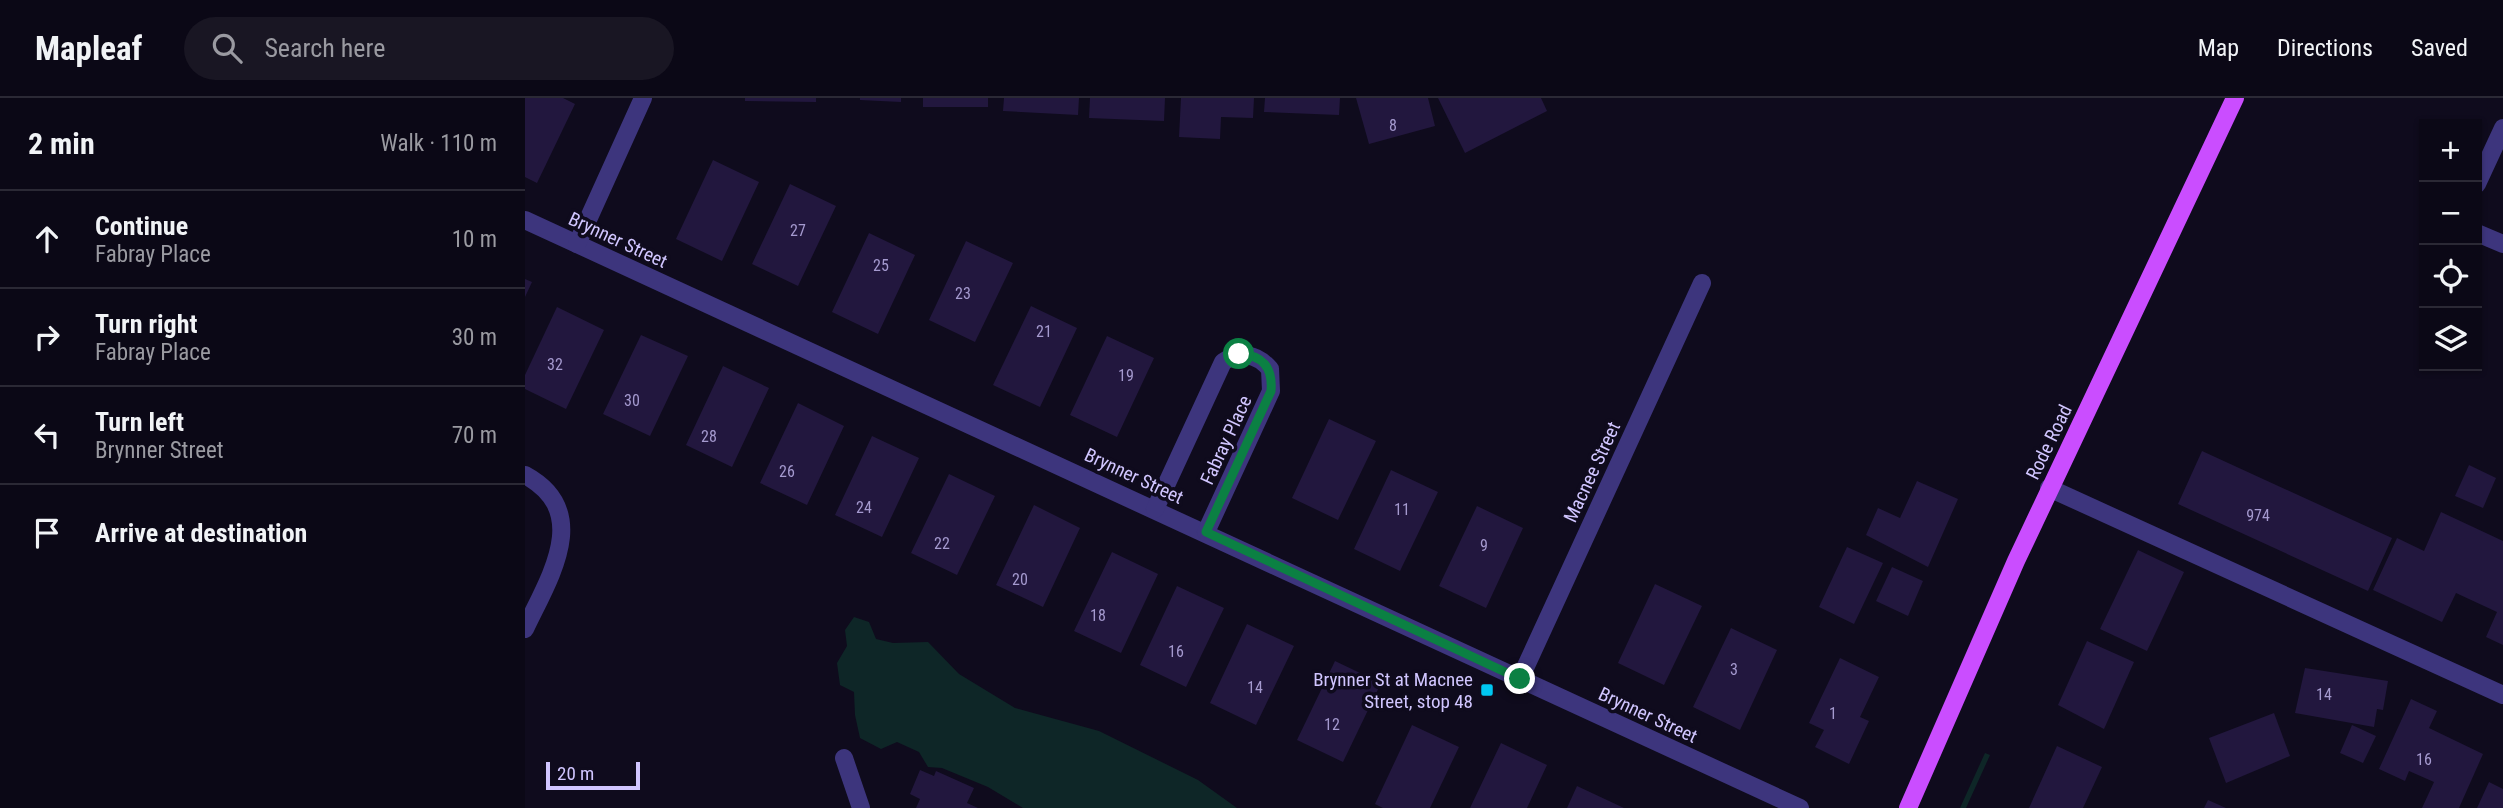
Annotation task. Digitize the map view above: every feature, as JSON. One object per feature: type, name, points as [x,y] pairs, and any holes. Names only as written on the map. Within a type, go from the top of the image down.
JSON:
[{"type":"main road","name":"Rode Road","points":[[1908,808],[2049,488],[2235,98]]},
{"type":"street","points":[[577,244],[643,98]]},
{"type":"street","points":[[2478,182],[2503,128]]},
{"type":"street","name":"Brynner Street","points":[[525,220],[1800,808]]},
{"type":"street","points":[[2482,235],[2503,244]]},
{"type":"street","name":"Macnee Street","points":[[1520,679],[1702,283]]},
{"type":"street","name":"Fabray Place","points":[[1154,509],[1223,362],[1239,354],[1257,358],[1270,369],[1271,391],[1206,532]]},
{"type":"street","points":[[525,475],[544,487],[552,497],[562,526],[557,559],[525,629]]},
{"type":"street","points":[[2049,488],[2503,695]]},
{"type":"street","points":[[843,758],[862,808]]},
{"type":"green space","points":[[854,617],[869,622],[876,639],[893,643],[928,642],[959,674],[1015,708],[1099,731],[1198,780],[1237,808],[1023,808],[988,787],[942,768],[928,767],[919,752],[897,742],[881,749],[860,738],[854,692],[840,685],[837,663],[847,646],[845,630]]},
{"type":"green space","points":[[1985,753],[1990,755],[1966,808],[1960,808]]},
{"type":"building","points":[[525,98],[563,98],[575,104],[537,183],[525,177]]},
{"type":"building","points":[[745,98],[816,98],[816,102],[745,101]]},
{"type":"building","points":[[901,98],[901,102],[860,100]]},
{"type":"building","points":[[923,98],[988,98],[988,107],[923,107]]},
{"type":"building","points":[[1004,98],[1079,98],[1078,115],[1003,111]]},
{"type":"building","points":[[1090,98],[1165,98],[1164,121],[1089,118]]},
{"type":"building","points":[[1181,98],[1254,98],[1253,118],[1221,117],[1220,139],[1179,137]]},
{"type":"building","points":[[1265,98],[1340,98],[1339,115],[1264,112]]},
{"type":"building","points":[[1356,98],[1428,98],[1435,126],[1369,144]]},
{"type":"building","points":[[1438,98],[1541,98],[1547,111],[1465,153]]},
{"type":"building","points":[[713,160],[759,182],[722,261],[676,239]]},
{"type":"building","points":[[790,184],[836,206],[798,286],[752,264]]},
{"type":"building","points":[[869,233],[915,255],[878,334],[832,312]]},
{"type":"building","points":[[966,241],[1013,263],[975,342],[929,320]]},
{"type":"building","points":[[525,279],[532,282],[525,297]]},
{"type":"building","points":[[1031,306],[1077,328],[1040,407],[993,385]]},
{"type":"building","points":[[557,307],[604,330],[566,409],[525,389],[525,375]]},
{"type":"building","points":[[641,335],[688,356],[650,436],[603,414]]},
{"type":"building","points":[[1107,336],[1154,358],[1117,437],[1070,415]]},
{"type":"building","points":[[723,366],[769,388],[732,467],[686,445]]},
{"type":"building","points":[[798,403],[844,426],[807,505],[760,483]]},
{"type":"building","points":[[1329,419],[1376,441],[1338,520],[1292,498]]},
{"type":"building","points":[[872,436],[919,458],[882,537],[835,515]]},
{"type":"building","points":[[2202,451],[2392,538],[2368,591],[2178,504]]},
{"type":"building","points":[[2469,465],[2496,478],[2483,508],[2455,496]]},
{"type":"building","points":[[1391,470],[1438,492],[1400,571],[1354,549]]},
{"type":"building","points":[[949,474],[995,496],[957,575],[911,553]]},
{"type":"building","points":[[1917,481],[1958,499],[1928,567],[1866,535],[1878,508],[1900,518]]},
{"type":"building","points":[[1034,505],[1080,528],[1043,607],[996,585]]},
{"type":"building","points":[[1477,506],[1523,528],[1486,608],[1439,586]]},
{"type":"building","points":[[2441,512],[2503,541],[2503,645],[2486,637],[2497,612],[2456,593],[2442,622],[2373,590],[2397,538],[2424,551]]},
{"type":"building","points":[[1847,547],[1883,563],[1854,624],[1819,607]]},
{"type":"building","points":[[2138,550],[2184,572],[2147,651],[2100,629]]},
{"type":"building","points":[[1112,552],[1158,574],[1121,653],[1074,631]]},
{"type":"building","points":[[1892,567],[1923,581],[1908,616],[1876,601]]},
{"type":"building","points":[[1655,584],[1702,606],[1664,685],[1618,663]]},
{"type":"building","points":[[1177,586],[1224,608],[1186,687],[1140,665]]},
{"type":"building","points":[[1247,624],[1294,646],[1256,725],[1210,703]]},
{"type":"building","points":[[1731,628],[1777,650],[1740,730],[1693,707]]},
{"type":"building","points":[[2087,641],[2134,662],[2104,729],[2058,705]]},
{"type":"building","points":[[1840,658],[1879,677],[1860,717],[1869,721],[1849,764],[1815,747],[1824,730],[1809,723]]},
{"type":"building","points":[[1335,661],[1381,683],[1343,762],[1297,740]]},
{"type":"building","points":[[2305,668],[2388,681],[2383,710],[2377,709],[2374,727],[2295,713]]},
{"type":"building","points":[[2411,699],[2437,711],[2429,728],[2483,754],[2459,808],[2422,808],[2434,782],[2409,771],[2405,781],[2379,769]]},
{"type":"building","points":[[2274,713],[2290,756],[2226,783],[2209,738]]},
{"type":"building","points":[[1412,725],[1459,747],[1430,808],[1383,808],[1375,804]]},
{"type":"building","points":[[2352,725],[2376,736],[2363,763],[2340,753]]},
{"type":"building","points":[[1501,743],[1547,765],[1527,808],[1470,808]]},
{"type":"building","points":[[2057,746],[2102,767],[2083,808],[2029,808]]},
{"type":"building","points":[[920,770],[934,776],[936,771],[974,788],[967,803],[978,808],[916,808],[920,799],[910,794]]},
{"type":"building","points":[[2489,782],[2503,789],[2503,808],[2477,808]]},
{"type":"building","points":[[1577,786],[1624,808],[1567,808]]},
{"type":"building","points":[[2208,800],[2226,808],[2204,808]]},
{"type":"place","name":"Brynner St at Macnee Street, stop 48","points":[[1487,690]]},
{"type":"route","points":[[1239,354],[1264,362],[1270,369],[1271,391],[1206,532],[1520,679]]}]
